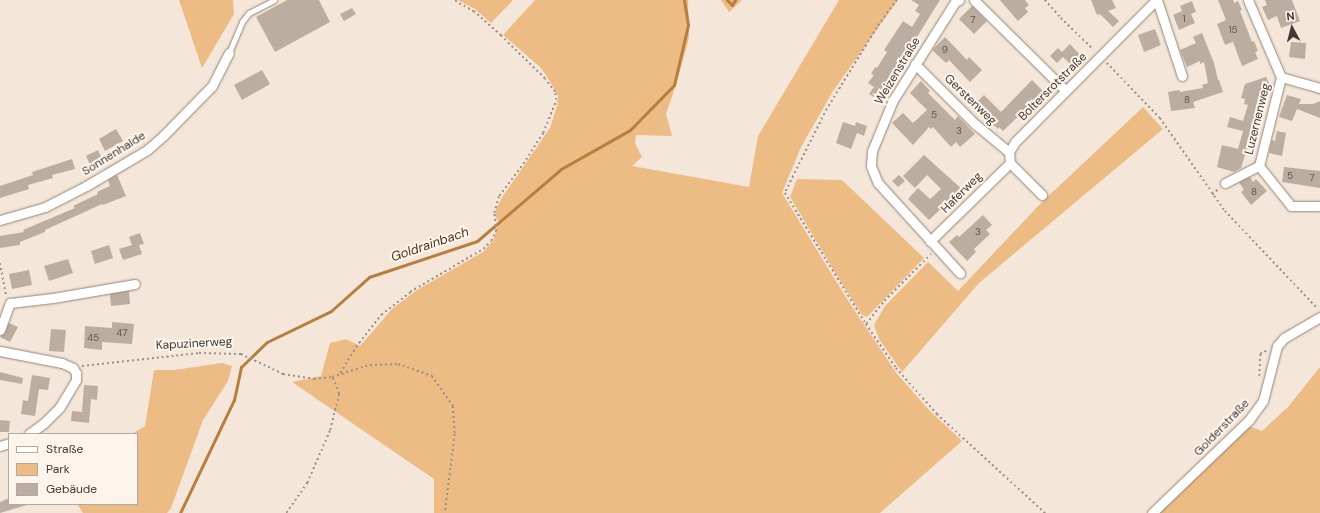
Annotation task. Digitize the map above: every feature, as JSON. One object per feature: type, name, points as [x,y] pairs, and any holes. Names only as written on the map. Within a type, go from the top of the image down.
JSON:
[{"type":"street","name":"Weizenstraße","points":[[959,0],[955,2],[893,100],[872,151],[871,166],[878,183],[960,273]]},
{"type":"street","points":[[974,0],[1066,91]]},
{"type":"street","points":[[1156,0],[1182,76]]},
{"type":"street","name":"Boltersrotstraße","points":[[1009,152],[1016,142],[1156,0]]},
{"type":"street","points":[[1248,0],[1281,77],[1320,88]]},
{"type":"street","name":"Sonnenhalde","points":[[0,220],[45,207],[86,186],[147,150],[163,136],[212,86],[229,53]]},
{"type":"street","name":"Gerstenweg","points":[[915,64],[975,124],[1009,152]]},
{"type":"street","name":"Luzernenweg","points":[[1225,183],[1259,166],[1281,77]]},
{"type":"street","points":[[1009,152],[1010,163],[1042,195]]},
{"type":"street","name":"Haferweg","points":[[930,241],[1010,163]]},
{"type":"street","name":"Luzernenweg","points":[[1259,166],[1291,206],[1320,206]]},
{"type":"street","points":[[0,330],[10,302],[53,298],[135,284]]},
{"type":"street","points":[[1277,346],[1284,338],[1320,317]]},
{"type":"street","name":"Golderstraße","points":[[1152,513],[1249,420],[1263,401],[1277,346]]},
{"type":"street","points":[[0,351],[62,364],[72,368],[76,373],[76,380],[60,407],[44,424],[30,433]]},
{"type":"lane","points":[[229,53],[242,22],[249,13],[274,0]]},
{"type":"path","points":[[340,374],[359,343],[381,316],[410,292],[483,249],[491,241],[496,231],[494,213],[499,196],[524,164],[543,133],[556,100],[555,92],[545,78],[474,12],[453,0]]},
{"type":"path","points":[[897,0],[877,28],[827,109],[785,192],[866,324],[896,368],[937,414],[1045,513]]},
{"type":"path","points":[[1045,0],[1160,118],[1224,211],[1320,311]]},
{"type":"path","points":[[866,324],[884,301],[936,248]]},
{"type":"path","points":[[0,263],[6,297],[10,302]]},
{"type":"path","points":[[1259,382],[1260,354],[1277,346]]},
{"type":"path","name":"Kapuzinerweg","points":[[72,368],[84,365],[199,353],[241,354],[283,374],[314,379],[332,377],[370,366],[398,364],[432,376],[453,406],[455,434],[445,513]]},
{"type":"path","points":[[286,513],[306,483],[330,430],[338,394],[332,377]]},
{"type":"green space","points":[[179,0],[233,0],[234,14],[202,68]]},
{"type":"green space","points":[[458,0],[513,0],[491,23],[475,9]]},
{"type":"green space","points":[[535,0],[688,0],[689,38],[666,114],[672,136],[636,135],[635,143],[642,157],[632,166],[749,187],[758,136],[839,0],[898,0],[833,91],[801,147],[782,193],[847,299],[897,374],[929,410],[962,441],[880,513],[434,513],[434,479],[292,382],[321,376],[330,343],[346,339],[360,346],[392,309],[417,290],[483,252],[493,241],[499,222],[495,216],[496,209],[503,196],[550,128],[557,106],[558,96],[540,67],[503,35]]},
{"type":"green space","points":[[721,0],[742,0],[729,12]]},
{"type":"green space","points":[[1143,107],[1163,129],[979,283],[902,372],[879,339],[874,325],[885,306],[928,262],[958,291],[1040,204]]},
{"type":"green space","points":[[797,179],[842,180],[924,258],[867,317],[862,315],[842,284],[790,197]]},
{"type":"green space","points":[[222,363],[232,366],[228,381],[203,420],[171,508],[167,513],[83,513],[78,505],[138,505],[138,433],[134,433],[145,426],[154,370],[174,370]]},
{"type":"green space","points":[[1320,367],[1320,513],[1158,513],[1249,426],[1262,431],[1288,407]]},
{"type":"building","points":[[287,0],[319,0],[330,22],[275,52],[256,17]]},
{"type":"building","points":[[911,0],[940,0],[897,71],[895,70],[877,99],[869,94],[874,87],[868,83],[874,75],[871,74],[875,67],[877,68],[887,52],[884,50],[903,21],[912,27],[920,14],[915,11],[919,5]]},
{"type":"building","points":[[1000,0],[1025,0],[1029,5],[1025,8],[1028,12],[1018,21]]},
{"type":"building","points":[[1091,0],[1112,0],[1116,8],[1108,11],[1119,21],[1113,27],[1100,14],[1097,15]]},
{"type":"building","points":[[1218,0],[1233,0],[1234,3],[1238,1],[1242,10],[1240,11],[1252,42],[1254,41],[1258,51],[1255,52],[1258,59],[1242,66],[1233,42],[1225,45],[1217,24],[1226,20]]},
{"type":"building","points":[[1265,0],[1292,0],[1300,21],[1281,28],[1277,16],[1268,20],[1262,7],[1267,5]]},
{"type":"building","points":[[1192,1],[1196,12],[1191,14],[1195,23],[1179,30],[1173,15],[1182,11],[1180,6]]},
{"type":"building","points":[[972,6],[987,21],[974,34],[959,19]]},
{"type":"building","points":[[352,8],[356,14],[344,21],[340,14]]},
{"type":"building","points":[[1155,29],[1161,45],[1144,52],[1138,35]]},
{"type":"building","points":[[1202,33],[1214,63],[1218,80],[1223,92],[1193,102],[1195,108],[1171,111],[1168,92],[1179,90],[1180,92],[1203,88],[1202,85],[1208,83],[1204,62],[1200,64],[1200,61],[1187,67],[1180,50],[1196,43],[1193,37]]},
{"type":"building","points":[[945,37],[967,60],[969,57],[982,70],[970,82],[949,60],[946,63],[932,50]]},
{"type":"building","points":[[1291,42],[1306,43],[1305,59],[1289,57]]},
{"type":"building","points":[[1070,44],[1081,56],[1072,66],[1063,57],[1057,63],[1050,56],[1058,48],[1062,52]]},
{"type":"building","points":[[262,70],[270,84],[242,100],[234,85]]},
{"type":"building","points":[[1266,77],[1270,85],[1266,87],[1241,168],[1234,172],[1217,167],[1222,145],[1238,149],[1243,131],[1227,127],[1230,117],[1243,121],[1248,105],[1244,104],[1245,99],[1241,98],[1245,84]]},
{"type":"building","points":[[1032,80],[1045,93],[1040,98],[1044,102],[1035,111],[1030,105],[1003,131],[999,127],[998,129],[973,106],[984,95],[1001,112]]},
{"type":"building","points":[[921,81],[930,91],[928,93],[955,120],[958,116],[975,134],[960,147],[956,142],[951,147],[933,127],[931,129],[929,127],[913,145],[892,123],[903,113],[913,123],[927,110],[910,93]]},
{"type":"building","points":[[1287,95],[1301,99],[1299,104],[1313,104],[1320,101],[1320,118],[1297,109],[1292,121],[1279,117]]},
{"type":"building","points":[[843,122],[855,126],[856,122],[867,126],[864,136],[857,133],[851,149],[836,143]]},
{"type":"building","points":[[116,129],[123,141],[105,151],[99,139]]},
{"type":"building","points":[[1277,131],[1286,133],[1282,156],[1269,153],[1272,140],[1275,141]]},
{"type":"building","points":[[98,150],[104,163],[92,169],[86,156]]},
{"type":"building","points":[[924,155],[964,191],[952,203],[949,201],[929,220],[908,199],[918,188],[930,199],[941,189],[927,175],[915,188],[903,176]]},
{"type":"building","points":[[72,159],[75,169],[52,175],[53,178],[28,185],[29,189],[0,198],[0,186],[33,175],[32,172]]},
{"type":"building","points":[[1284,167],[1320,171],[1320,188],[1282,182]]},
{"type":"building","points":[[117,175],[126,196],[103,205],[102,204],[45,230],[45,232],[20,242],[20,245],[0,248],[0,236],[24,232],[23,230],[75,208],[73,206],[98,194],[97,192],[110,186],[108,180]]},
{"type":"building","points":[[899,175],[905,181],[898,187],[892,181]]},
{"type":"building","points":[[1250,177],[1253,182],[1256,179],[1267,191],[1251,205],[1241,192],[1244,190],[1239,182]]},
{"type":"building","points":[[983,215],[992,225],[986,230],[990,234],[974,249],[976,252],[967,261],[949,242],[957,235],[959,237]]},
{"type":"building","points":[[140,233],[144,244],[139,245],[142,254],[123,260],[119,249],[132,245],[129,237]]},
{"type":"building","points":[[109,245],[113,258],[95,264],[91,251]]},
{"type":"building","points":[[68,259],[73,273],[49,281],[44,266]]},
{"type":"building","points":[[29,270],[32,285],[12,289],[9,274]]},
{"type":"building","points":[[129,291],[130,304],[111,306],[110,294]]},
{"type":"building","points":[[112,322],[134,324],[132,344],[102,342],[102,350],[84,348],[85,326],[112,328]]},
{"type":"building","points":[[9,323],[18,327],[10,342],[0,337],[5,332]]},
{"type":"building","points":[[51,329],[66,330],[64,352],[49,351]]},
{"type":"building","points":[[0,372],[23,378],[22,384],[0,380]]},
{"type":"building","points":[[32,375],[50,378],[48,390],[39,389],[35,416],[21,414],[23,400],[28,401]]},
{"type":"building","points":[[84,385],[98,386],[97,400],[91,399],[89,423],[71,421],[72,411],[82,412]]},
{"type":"building","points":[[0,420],[10,421],[9,432],[0,432]]},
{"type":"building","points":[[8,498],[8,505],[27,505],[0,513],[0,502]]},
{"type":"waterway","name":"Goldrainbach","points":[[180,513],[234,400],[241,367],[267,342],[331,311],[369,277],[477,241],[561,169],[630,130],[674,85],[688,25],[684,0]]},
{"type":"waterway","name":"Goldrainbach","points":[[727,0],[732,5],[735,0]]}]
